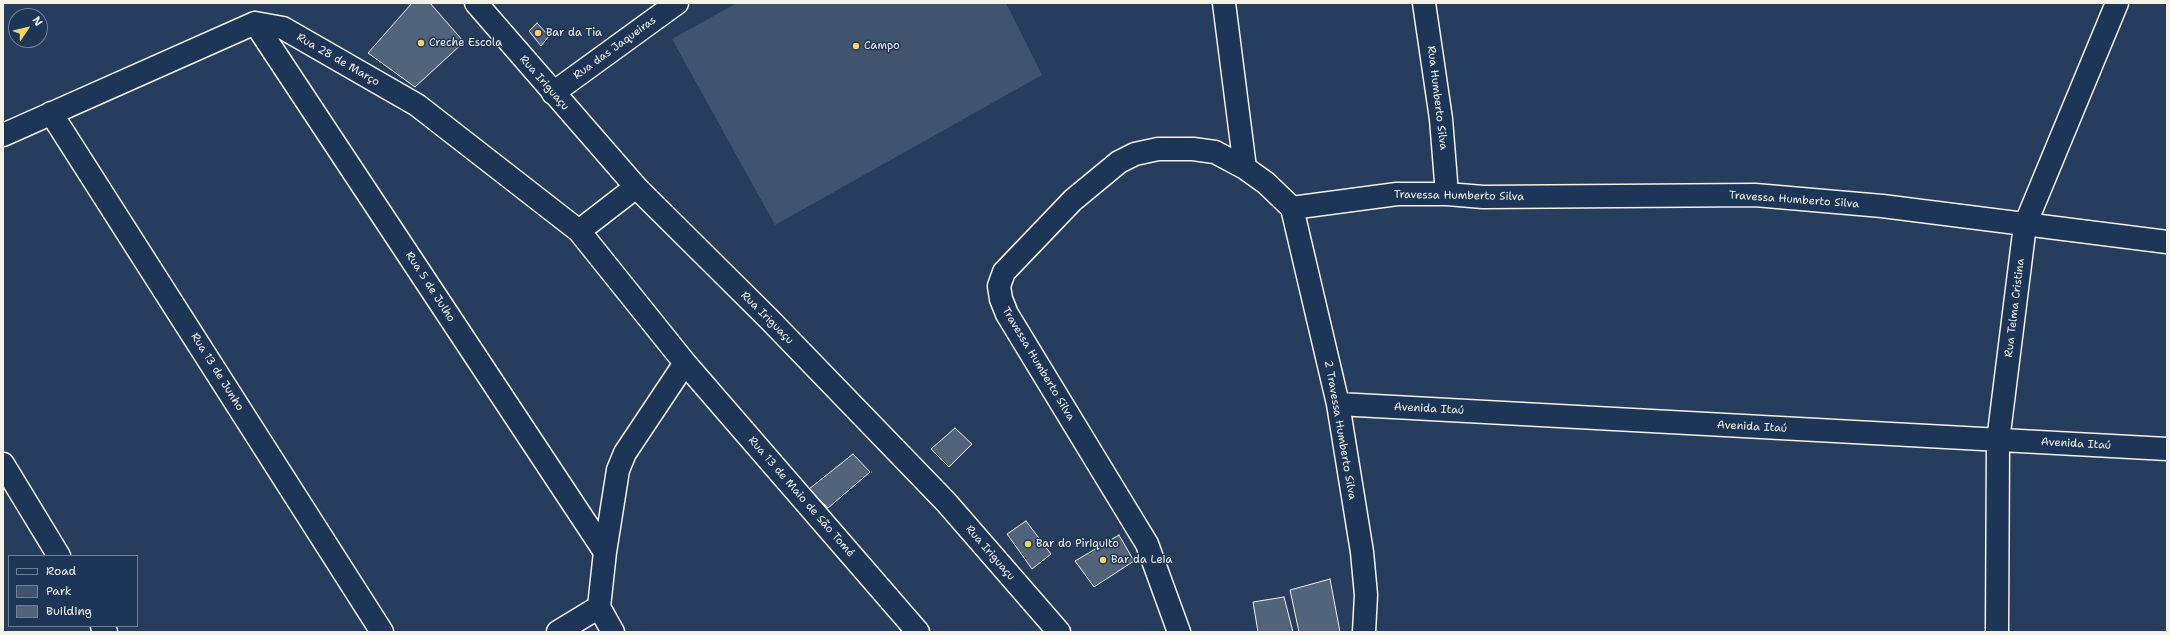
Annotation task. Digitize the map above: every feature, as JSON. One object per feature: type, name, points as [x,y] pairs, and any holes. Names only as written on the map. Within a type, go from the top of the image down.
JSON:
[{"type":"street","name":"Rua Iriguaçu","points":[[476,3],[636,187],[770,320],[946,502],[1059,632]]},
{"type":"street","name":"Rua das Jaqueiras","points":[[553,93],[677,3]]},
{"type":"street","points":[[1224,3],[1245,168]]},
{"type":"street","name":"Rua Humberto Silva","points":[[1424,3],[1441,119],[1447,194]]},
{"type":"street","name":"Rua Telma Cristina","points":[[1997,632],[1998,441],[2025,225],[2117,3]]},
{"type":"street","points":[[3,135],[255,23]]},
{"type":"street","name":"Rua 28 de Março","points":[[255,23],[283,28],[417,106],[579,232]]},
{"type":"street","name":"Rua 5 de Julho","points":[[255,23],[605,552]]},
{"type":"street","name":"Rua 13 de Junho","points":[[51,113],[382,632]]},
{"type":"street","name":"Travessa Humberto Silva","points":[[1179,632],[1147,544],[1007,314],[1001,299],[999,286],[1004,272],[1073,200],[1119,162],[1136,154],[1158,149],[1193,149],[1215,152],[1245,168],[1266,183],[1292,208],[1397,194],[1447,194],[1483,197],[1755,195],[1882,206],[2167,242]]},
{"type":"street","points":[[579,232],[636,187]]},
{"type":"street","name":"2 Travessa Humberto Silva","points":[[1292,208],[1338,404],[1362,552],[1366,595],[1364,632]]},
{"type":"street","name":"Rua 13 de Maio de São Tomé","points":[[579,232],[685,363],[918,632]]},
{"type":"street","points":[[613,632],[599,607],[605,552],[618,470],[625,453],[685,363]]},
{"type":"street","name":"Avenida Itaú","points":[[1338,404],[2167,449]]},
{"type":"street","points":[[3,464],[58,555]]},
{"type":"street","points":[[558,632],[599,607]]},
{"type":"green space","points":[[737,3],[1006,3],[1042,75],[775,225],[672,39]]},
{"type":"building","points":[[412,3],[430,3],[464,42],[415,87],[368,53]]},
{"type":"building","points":[[537,23],[549,36],[541,46],[529,31]]},
{"type":"building","points":[[955,428],[972,444],[949,467],[931,449]]},
{"type":"building","points":[[853,454],[870,472],[828,508],[809,489]]},
{"type":"building","points":[[1026,521],[1051,554],[1032,569],[1007,534]]},
{"type":"building","points":[[1119,535],[1134,561],[1094,587],[1075,561]]},
{"type":"building","points":[[1330,579],[1340,632],[1299,632],[1290,590]]},
{"type":"building","points":[[1284,597],[1293,632],[1258,632],[1253,602]]},
{"type":"place","name":"Bar da Tia","points":[[538,33]]},
{"type":"place","name":"Creche Escola","points":[[421,43]]},
{"type":"place","name":"Campo","points":[[856,46]]},
{"type":"place","name":"Bar do Piriquito","points":[[1028,544]]},
{"type":"place","name":"Bar da Leia","points":[[1103,560]]}]
